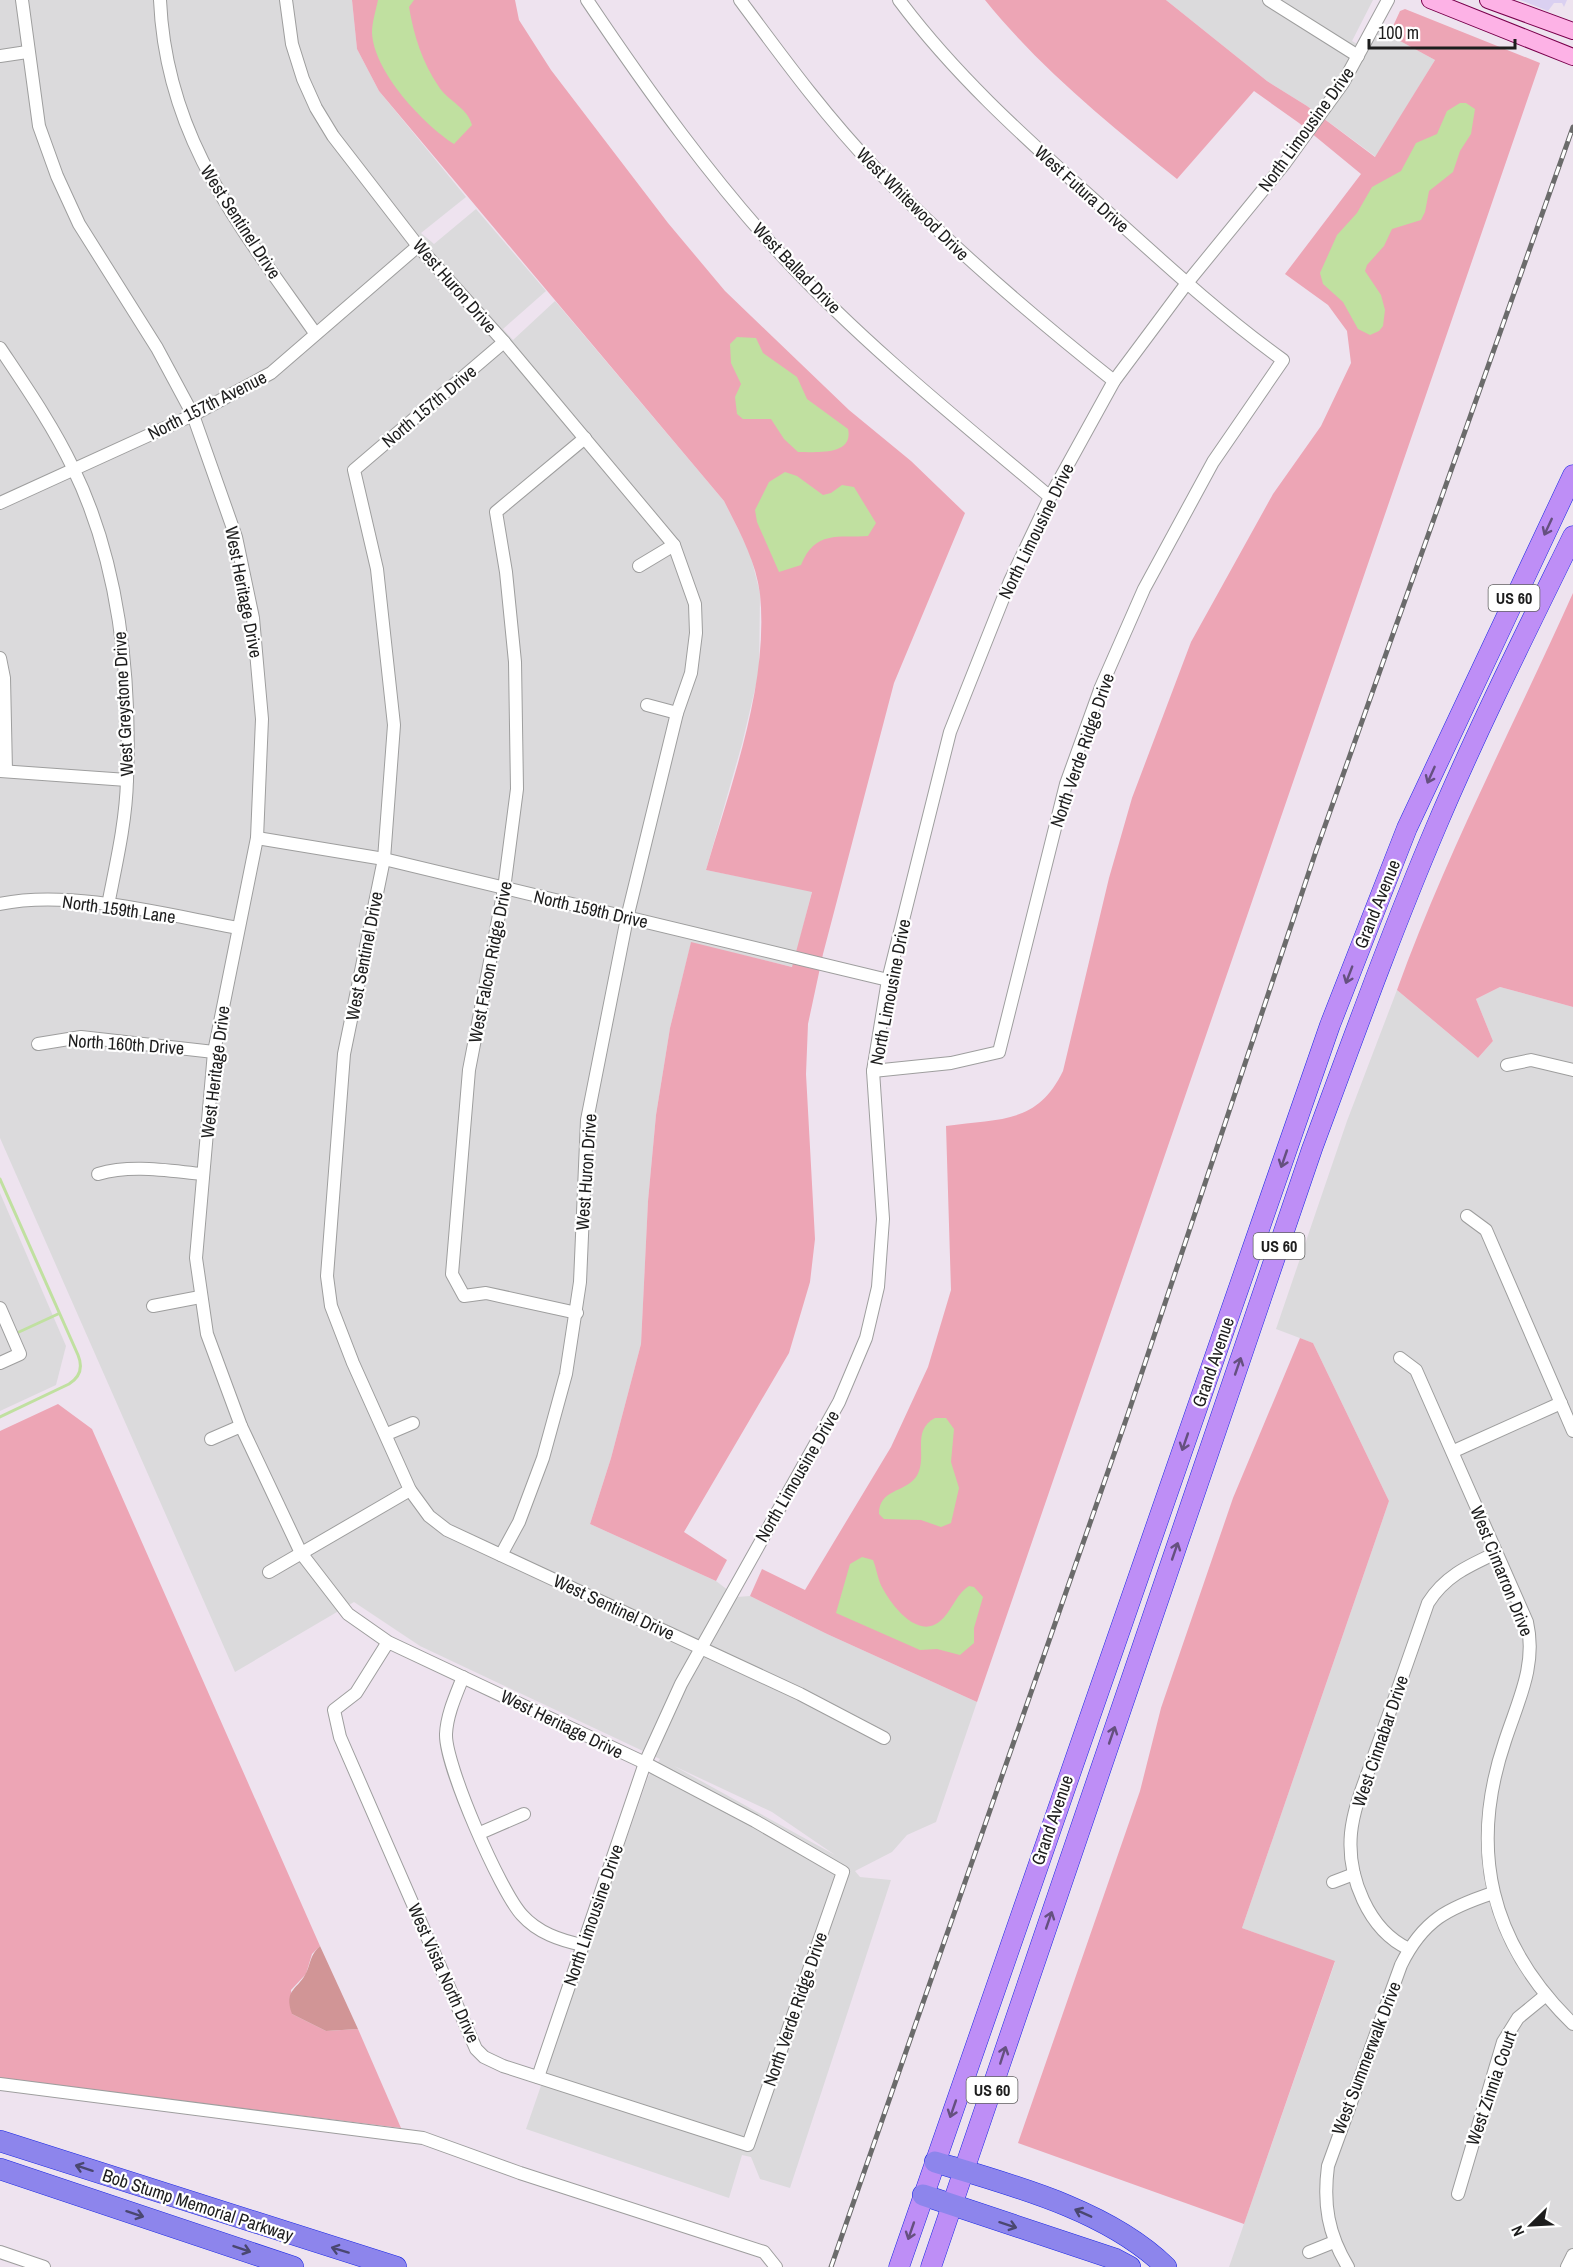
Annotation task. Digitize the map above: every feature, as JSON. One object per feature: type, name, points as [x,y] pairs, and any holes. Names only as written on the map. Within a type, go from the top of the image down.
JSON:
[{"type":"highway","name":"Grand Avenue","points":[[899,2267],[1330,1024],[1407,828],[1573,475]]},
{"type":"highway","name":"Grand Avenue","points":[[931,2267],[1312,1149],[1360,1017],[1402,909],[1470,750],[1573,536]]},
{"type":"highway","name":"Bob Stump Memorial Parkway","points":[[0,2141],[396,2267]]},
{"type":"highway","points":[[935,2162],[1063,2204],[1101,2221],[1138,2244],[1166,2267]]},
{"type":"highway","name":"Bob Stump Memorial Parkway","points":[[0,2169],[293,2267]]},
{"type":"highway","points":[[923,2195],[1115,2259],[1130,2267]]},
{"type":"main road","points":[[1430,0],[1573,57]]},
{"type":"main road","points":[[1488,0],[1573,32]]},
{"type":"main road","points":[[1525,39],[1533,18]]},
{"type":"street","name":"West Heritage Drive","points":[[22,0],[27,52],[39,126],[78,224],[157,348],[193,415],[236,537],[253,618],[262,719],[257,838],[214,1052],[196,1258],[207,1334],[241,1426],[301,1553],[348,1614],[388,1642],[645,1763],[756,1821],[843,1872]]},
{"type":"street","name":"West Sentinel Drive","points":[[160,0],[161,25],[171,84],[188,134],[220,196],[315,333]]},
{"type":"street","name":"West Huron Drive","points":[[286,0],[292,44],[316,108],[358,171],[418,246],[504,342],[674,545],[696,604],[696,633],[691,673],[677,713],[627,918],[587,1120],[577,1313],[566,1374],[543,1458],[519,1522],[501,1555]]},
{"type":"street","name":"West Ballad Drive","points":[[587,0],[633,68],[707,167],[788,262],[895,363],[1050,497]]},
{"type":"street","name":"West Whitewood Drive","points":[[740,0],[838,127],[877,170],[977,267],[1114,381]]},
{"type":"street","name":"West Futura Drive","points":[[899,0],[929,39],[1005,121],[1187,283],[1246,333],[1283,360]]},
{"type":"street","points":[[1269,0],[1358,56]]},
{"type":"street","name":"North Limousine Drive","points":[[538,2077],[645,1763],[681,1684],[839,1402],[866,1338],[878,1287],[883,1219],[873,1071],[888,980],[950,732],[1010,581],[1050,497],[1114,381],[1187,283],[1285,164],[1343,83],[1388,0]]},
{"type":"street","points":[[0,56],[27,52]]},
{"type":"street","name":"North 157th Avenue","points":[[0,503],[193,415],[271,373],[418,246]]},
{"type":"street","name":"North 157th Drive","points":[[354,470],[504,342]]},
{"type":"street","name":"West Greystone Drive","points":[[0,348],[42,412],[74,469],[93,520],[117,611],[124,663],[128,780],[121,841],[108,905]]},
{"type":"street","name":"North Verde Ridge Drive","points":[[873,1071],[951,1063],[999,1052],[1066,784],[1101,687],[1143,589],[1213,462],[1283,360]]},
{"type":"street","name":"West Falcon Ridge Drive","points":[[577,1313],[486,1293],[464,1296],[452,1274],[469,1070],[504,889],[517,789],[515,674],[506,572],[496,512],[585,438]]},
{"type":"street","name":"West Sentinel Drive","points":[[354,470],[377,569],[393,725],[384,859],[344,1054],[327,1276],[330,1306],[352,1363],[387,1434],[410,1490],[429,1516],[447,1530],[800,1694],[884,1738]]},
{"type":"street","points":[[639,566],[674,545]]},
{"type":"street","points":[[0,658],[4,678],[3,771],[128,780]]},
{"type":"street","points":[[646,705],[677,713]]},
{"type":"street","name":"North 159th Drive","points":[[257,838],[384,859],[888,980]]},
{"type":"street","name":"North 159th Lane","points":[[0,904],[48,900],[108,905],[238,927]]},
{"type":"street","name":"North 160th Drive","points":[[38,1044],[81,1037],[214,1052]]},
{"type":"street","points":[[1507,1065],[1531,1060],[1573,1070]]},
{"type":"street","points":[[98,1174],[112,1170],[143,1169],[203,1174]]},
{"type":"street","points":[[1467,1216],[1486,1230],[1573,1431]]},
{"type":"street","points":[[153,1306],[200,1297]]},
{"type":"street","points":[[0,1308],[20,1354],[0,1363]]},
{"type":"street","name":"West Cimarron Drive","points":[[1400,1358],[1416,1370],[1454,1451],[1527,1622],[1531,1656],[1528,1673],[1504,1743],[1488,1800],[1488,1850],[1493,1893],[1514,1949],[1546,1995],[1573,2024]]},
{"type":"street","points":[[1454,1451],[1561,1403]]},
{"type":"street","points":[[387,1434],[413,1423]]},
{"type":"street","points":[[211,1439],[241,1426]]},
{"type":"street","points":[[269,1572],[410,1490]]},
{"type":"street","name":"West Cinnabar Drive","points":[[1408,1949],[1394,1942],[1374,1917],[1354,1874],[1351,1845],[1355,1809],[1428,1603],[1438,1587],[1449,1577],[1496,1553]]},
{"type":"street","name":"West Vista North Drive","points":[[388,1642],[356,1693],[334,1710],[340,1737],[476,2049],[494,2061],[538,2077],[748,2145]]},
{"type":"street","points":[[463,1677],[452,1705],[446,1735],[455,1776],[505,1890],[522,1915],[538,1929],[558,1939],[582,1945]]},
{"type":"street","points":[[480,1833],[524,1814]]},
{"type":"street","name":"North Verde Ridge Drive","points":[[748,2145],[843,1872]]},
{"type":"street","points":[[1333,1882],[1354,1874]]},
{"type":"street","name":"West Summerwalk Drive","points":[[1348,2267],[1334,2242],[1326,2212],[1328,2166],[1408,1949],[1433,1919],[1446,1911],[1493,1893]]},
{"type":"street","name":"West Zinnia Court","points":[[1458,2194],[1503,2042],[1518,2018],[1546,1995]]},
{"type":"street","points":[[0,2084],[423,2138],[520,2173],[764,2252],[776,2267]]},
{"type":"street","points":[[1309,2252],[1334,2242]]},
{"type":"street","points":[[0,2252],[45,2267]]},
{"type":"street","points":[[1568,2267],[1573,2255]]},
{"type":"shaded area","points":[[0,0],[352,0],[357,49],[379,91],[466,197],[421,233],[434,244],[476,209],[546,291],[503,329],[513,340],[555,301],[724,501],[750,553],[760,593],[759,672],[742,744],[706,870],[812,891],[793,967],[691,943],[670,1028],[656,1115],[648,1201],[641,1344],[611,1458],[590,1524],[716,1581],[737,1597],[750,1596],[827,1634],[977,1702],[936,1822],[907,1835],[892,1852],[855,1871],[860,1877],[891,1880],[790,2188],[760,2179],[751,2157],[742,2155],[729,2198],[526,2129],[648,1777],[660,1759],[420,1646],[354,1602],[235,1672],[0,1138]],"holes":[[[674,1766],[772,1812],[835,1855]]]},
{"type":"shaded area","points":[[352,0],[515,0],[519,20],[551,70],[668,223],[725,291],[849,410],[911,461],[965,513],[894,683],[823,954],[808,1024],[806,1074],[815,1239],[810,1282],[789,1353],[684,1532],[727,1560],[716,1581],[590,1524],[611,1458],[641,1344],[648,1201],[656,1115],[670,1028],[691,942],[792,967],[812,892],[706,870],[746,734],[753,699],[759,663],[761,628],[758,582],[746,546],[724,501],[379,91],[357,49]]},
{"type":"shaded area","points":[[378,0],[414,0],[409,7],[411,18],[428,68],[439,87],[462,109],[472,125],[454,144],[428,124],[402,96],[381,64],[372,33]]},
{"type":"shaded area","points":[[985,0],[1166,0],[1267,81],[1307,106],[1375,157],[1435,60],[1389,35],[1400,11],[1405,9],[1540,63],[977,1702],[827,1634],[750,1596],[762,1569],[805,1590],[891,1447],[928,1367],[951,1290],[946,1126],[1015,1116],[1029,1110],[1053,1089],[1063,1071],[1109,878],[1132,798],[1191,642],[1273,494],[1321,426],[1351,363],[1347,331],[1328,305],[1285,274],[1361,174],[1299,123],[1254,91],[1177,179],[1052,72]]},
{"type":"shaded area","points":[[1166,0],[1373,0],[1352,41],[1368,50],[1380,30],[1435,60],[1376,157],[1307,106],[1267,81]]},
{"type":"shaded area","points":[[1520,0],[1567,0],[1564,7],[1562,3],[1554,3],[1548,11]]},
{"type":"shaded area","points":[[1460,103],[1466,103],[1475,109],[1471,134],[1460,151],[1453,172],[1429,191],[1421,220],[1392,229],[1384,246],[1367,265],[1365,271],[1381,295],[1385,310],[1383,326],[1379,331],[1370,335],[1358,329],[1343,302],[1323,284],[1320,273],[1337,235],[1357,213],[1372,187],[1401,171],[1416,143],[1437,134],[1447,111]]},
{"type":"shaded area","points":[[737,337],[756,338],[763,353],[797,377],[807,399],[848,429],[845,444],[832,451],[798,452],[784,439],[771,419],[743,419],[737,414],[735,397],[741,384],[731,363],[730,344]]},
{"type":"shaded area","points":[[785,472],[797,476],[823,495],[831,493],[842,485],[854,487],[876,523],[868,536],[837,537],[820,541],[813,546],[801,565],[779,572],[757,522],[755,510],[769,482]]},
{"type":"shaded area","points":[[1573,593],[1573,1007],[1500,987],[1476,999],[1493,1041],[1478,1058],[1397,990],[1459,839]]},
{"type":"shaded area","points":[[1500,987],[1573,1007],[1573,2267],[1229,2267],[1335,1962],[1242,1928],[1389,1501],[1313,1343],[1276,1329],[1347,1121],[1397,990],[1478,1058],[1493,1041],[1476,999]]},
{"type":"shaded area","points":[[0,1193],[66,1346],[56,1385],[0,1411]]},
{"type":"shaded area","points":[[1300,1338],[1313,1343],[1389,1501],[1242,1928],[1335,1961],[1244,2224],[1018,2143],[1140,1791],[1161,1708],[1233,1498]]},
{"type":"shaded area","points":[[58,1404],[92,1429],[320,1946],[312,1954],[306,1974],[291,1990],[292,2014],[326,2031],[358,2029],[401,2128],[0,2078],[0,1431]]},
{"type":"shaded area","points":[[935,1418],[946,1418],[954,1429],[951,1462],[959,1488],[951,1523],[941,1527],[921,1520],[884,1519],[879,1514],[883,1500],[911,1482],[920,1470],[923,1430]]},
{"type":"shaded area","points":[[862,1557],[873,1560],[880,1583],[896,1608],[912,1622],[921,1626],[930,1626],[939,1622],[964,1590],[969,1586],[974,1587],[983,1597],[974,1628],[974,1643],[960,1655],[937,1649],[920,1650],[836,1613],[850,1564]]},
{"type":"shaded area","points":[[320,1946],[358,2029],[326,2031],[292,2014],[289,1999],[291,1994],[304,1977],[313,1955]]},
{"type":"waterway","points":[[0,1179],[80,1364],[78,1375],[69,1384],[0,1417]]},
{"type":"waterway","points":[[19,1332],[58,1314]]},
{"type":"railway","points":[[831,2267],[1128,1414],[1316,851],[1573,127]]}]
